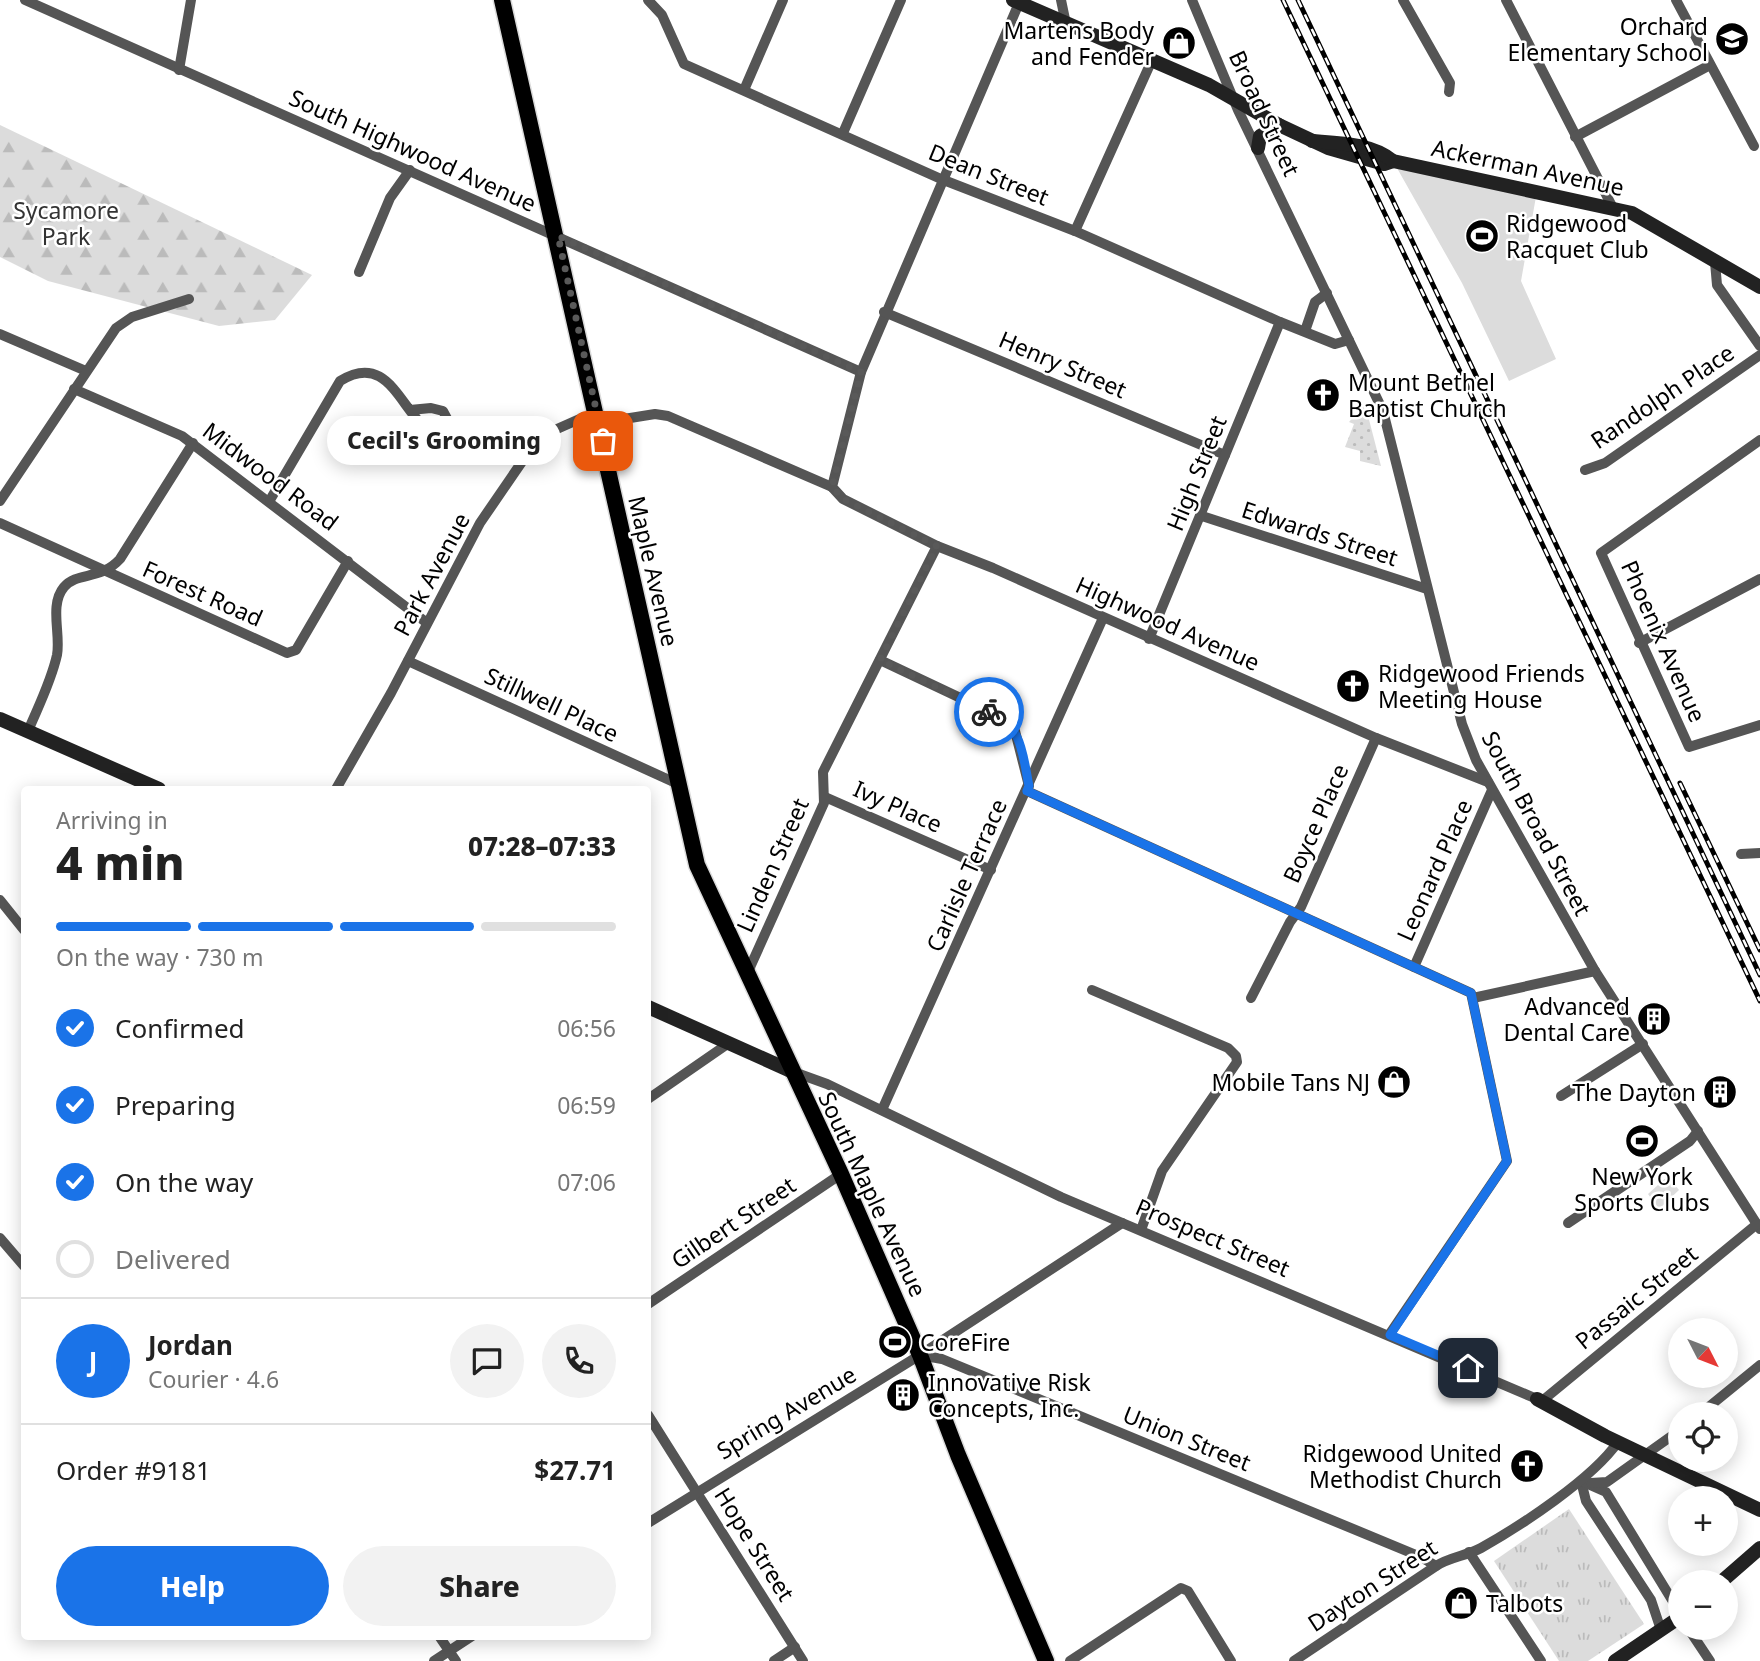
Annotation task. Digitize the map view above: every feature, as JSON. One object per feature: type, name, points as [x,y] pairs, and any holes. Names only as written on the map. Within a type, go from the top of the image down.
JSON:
[{"type":"main road","name":"Maple Avenue","points":[[502,0],[558,236],[678,784]]},
{"type":"main road","name":"South Maple Avenue","points":[[678,784],[697,865],[841,1174],[920,1355],[958,1455],[1046,1661]]},
{"type":"street","name":"South Highwood Avenue","points":[[25,0],[861,372]]},
{"type":"street","points":[[179,70],[191,0]]},
{"type":"street","name":"Dean Street","points":[[648,0],[662,15],[684,64],[842,133],[941,180],[1075,232],[1280,322],[1335,344],[1349,340]]},
{"type":"street","points":[[744,90],[783,0]]},
{"type":"street","points":[[842,133],[901,0]]},
{"type":"street","points":[[1061,0],[1066,24]]},
{"type":"street","name":"Broad Street","points":[[1192,0],[1233,98],[1303,242]]},
{"type":"street","points":[[1404,0],[1450,83],[1449,92]]},
{"type":"street","points":[[1506,0],[1613,208]]},
{"type":"street","points":[[1676,0],[1754,146]]},
{"type":"street","points":[[834,490],[861,372],[1016,1]]},
{"type":"street","name":"Ackerman Avenue","points":[[1016,1],[1152,60],[1233,98],[1279,125],[1346,155],[1384,164],[1393,161],[1613,208],[1647,219],[1760,287]]},
{"type":"street","points":[[1075,232],[1152,60]]},
{"type":"street","points":[[1575,138],[1710,65]]},
{"type":"street","points":[[1258,148],[1260,136],[1279,125]]},
{"type":"street","points":[[359,272],[390,198],[410,170]]},
{"type":"street","name":"South Broad Street","points":[[1303,242],[1383,411],[1462,724],[1490,786],[1595,971],[1758,1227]]},
{"type":"street","points":[[1715,262],[1717,285],[1760,346]]},
{"type":"street","points":[[1305,331],[1315,302],[1327,293]]},
{"type":"street","points":[[0,501],[5,482],[124,321],[189,299]]},
{"type":"street","name":"Henry Street","points":[[884,313],[1225,455]]},
{"type":"street","name":"High Street","points":[[1149,639],[1280,322]]},
{"type":"street","points":[[0,334],[86,371]]},
{"type":"street","name":"Randolph Place","points":[[1585,470],[1605,463],[1760,355]]},
{"type":"street","points":[[270,500],[333,388],[348,376],[365,373],[384,379],[410,410]]},
{"type":"street","name":"Midwood Road","points":[[74,389],[170,430],[193,443],[428,624]]},
{"type":"street","name":"Highwood Avenue","points":[[599,420],[655,414],[668,416],[834,490],[843,499],[937,546],[1490,786]]},
{"type":"street","name":"Park Avenue","points":[[338,786],[408,662],[480,523],[540,437],[584,417],[599,420]]},
{"type":"street","name":"Phoenix Avenue","points":[[1760,440],[1601,553],[1639,642],[1689,747],[1760,725]]},
{"type":"street","points":[[28,732],[57,656],[58,597],[67,584],[75,579],[105,573],[120,559],[193,443]]},
{"type":"street","name":"Edwards Street","points":[[1202,516],[1427,589]]},
{"type":"street","name":"Forest Road","points":[[0,523],[105,573],[205,614],[287,653],[296,650],[348,561]]},
{"type":"street","name":"Linden Street","points":[[747,974],[825,797],[823,772],[937,546]]},
{"type":"street","points":[[1639,642],[1760,579]]},
{"type":"street","name":"Carlisle Terrace","points":[[882,1110],[1103,618]]},
{"type":"street","points":[[880,660],[1005,719],[1015,731],[1028,789],[1471,993],[1507,1161],[1390,1335]]},
{"type":"street","name":"Stillwell Place","points":[[408,662],[678,784]]},
{"type":"street","points":[[0,719],[152,786]]},
{"type":"street","name":"Boyce Place","points":[[1251,998],[1297,914],[1376,738]]},
{"type":"street","name":"Leonard Place","points":[[1414,967],[1490,786]]},
{"type":"street","name":"Ivy Place","points":[[825,797],[991,870]]},
{"type":"street","points":[[1741,855],[1760,853]]},
{"type":"street","points":[[0,900],[21,926]]},
{"type":"street","points":[[1473,998],[1595,971]]},
{"type":"street","points":[[1092,990],[1228,1048],[1237,1062],[1162,1171],[1141,1230]]},
{"type":"street","name":"Prospect Street","points":[[651,1008],[791,1071],[827,1084],[1061,1197],[1539,1400],[1618,1442],[1760,1510]]},
{"type":"street","points":[[651,1097],[729,1043]]},
{"type":"street","points":[[1561,1096],[1643,1044]]},
{"type":"street","points":[[1568,1223],[1690,1141],[1698,1131]]},
{"type":"street","name":"Gilbert Street","points":[[651,1302],[841,1174]]},
{"type":"street","name":"Spring Avenue","points":[[651,1521],[920,1355],[1122,1223]]},
{"type":"street","name":"Passaic Street","points":[[1539,1400],[1758,1227]]},
{"type":"street","points":[[0,1238],[21,1262]]},
{"type":"street","name":"Union Street","points":[[920,1355],[942,1359],[1436,1566]]},
{"type":"street","points":[[1715,1402],[1760,1365]]},
{"type":"street","name":"Hope Street","points":[[651,1420],[803,1661]]},
{"type":"street","name":"Dayton Street","points":[[1581,1481],[1607,1482],[1668,1439]]},
{"type":"street","name":"Dayton Street","points":[[1294,1661],[1451,1556],[1469,1552],[1581,1481],[1618,1442]]},
{"type":"street","points":[[1581,1481],[1606,1492],[1668,1595]]},
{"type":"street","points":[[1581,1481],[1586,1501],[1651,1600],[1661,1630]]},
{"type":"street","points":[[1735,1570],[1760,1548]]},
{"type":"street","points":[[1469,1552],[1541,1661]]},
{"type":"street","points":[[1070,1661],[1181,1588],[1188,1591],[1231,1661]]},
{"type":"street","points":[[1615,1661],[1668,1624]]},
{"type":"street","points":[[442,1640],[456,1661]]},
{"type":"street","points":[[434,1661],[466,1640]]},
{"type":"street","points":[[1696,1640],[1710,1661]]},
{"type":"street","points":[[774,1661],[795,1647]]},
{"type":"green space","name":"Sycamore Park","points":[[0,125],[312,275],[275,320],[219,326],[48,281],[0,257]]},
{"type":"green space","name":"Ridgewood Racquet Club","points":[[1393,161],[1537,191],[1521,281],[1556,359],[1509,381],[1462,283]]},
{"type":"green space","points":[[1365,404],[1381,466],[1360,461],[1360,451],[1345,447],[1354,424],[1349,422]]},
{"type":"green space","points":[[1668,1176],[1679,1190],[1659,1209],[1648,1194]]},
{"type":"green space","points":[[1569,1509],[1644,1624],[1588,1661],[1559,1661],[1494,1561]]},
{"type":"railway","points":[[1283,0],[1760,1001]]},
{"type":"railway","points":[[1298,0],[1760,975]]},
{"type":"railway","points":[[1680,783],[1760,950]]},
{"type":"way so far","points":[[603,441],[558,236],[861,372],[832,487],[843,499],[937,546],[880,660],[989,712]]},
{"type":"place","name":"Orchard Elementary School","points":[[1732,39]]},
{"type":"place","name":"Martens Body and Fender","points":[[1179,43]]},
{"type":"place","name":"Ridgewood Racquet Club","points":[[1482,236]]},
{"type":"place","name":"Mount Bethel Baptist Church","points":[[1323,395]]},
{"type":"place","name":"Cecil's Grooming","points":[[603,441]]},
{"type":"place","name":"Ridgewood Friends Meeting House","points":[[1353,686]]},
{"type":"place","name":"Advanced Dental Care","points":[[1654,1019]]},
{"type":"place","name":"Mobile Tans NJ","points":[[1394,1082]]},
{"type":"place","name":"The Dayton","points":[[1720,1092]]},
{"type":"place","name":"New York Sports Clubs","points":[[1642,1141]]},
{"type":"place","name":"CoreFire","points":[[895,1342]]},
{"type":"place","name":"Innovative Risk Concepts, Inc.","points":[[903,1395]]},
{"type":"place","name":"Ridgewood United Methodist Church","points":[[1527,1466]]},
{"type":"place","name":"Talbots","points":[[1461,1603]]},
{"type":"route","points":[[989,712],[1005,719],[1015,731],[1029,786],[1027,791],[1471,993],[1507,1161],[1390,1335],[1468,1368]]}]
